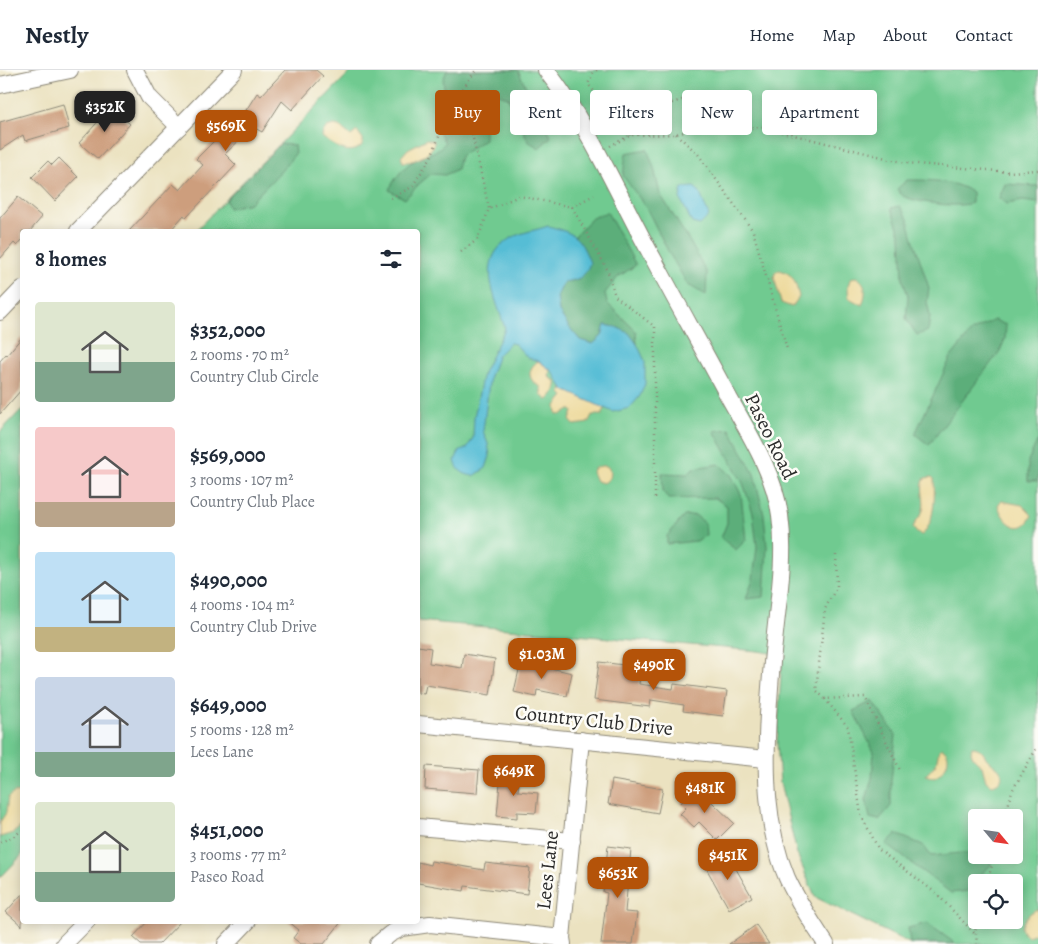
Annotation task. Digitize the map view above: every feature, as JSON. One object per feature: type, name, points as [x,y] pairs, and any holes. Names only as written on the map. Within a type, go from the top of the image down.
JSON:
[{"type":"street","points":[[0,85],[70,70]]},
{"type":"street","points":[[135,70],[149,97],[180,127]]},
{"type":"street","points":[[80,229],[234,70]]},
{"type":"street","name":"Paseo Road","points":[[546,70],[572,108],[598,154],[646,246],[742,420],[773,485],[781,526],[782,559],[771,665],[766,759],[769,813],[777,849],[786,876],[797,899],[826,944]]},
{"type":"street","points":[[0,312],[20,291]]},
{"type":"street","name":"Country Club Drive","points":[[420,724],[766,759]]},
{"type":"street","name":"Lees Lane","points":[[563,941],[581,740]]},
{"type":"street","points":[[420,826],[572,841]]},
{"type":"street","points":[[64,944],[84,924]]},
{"type":"street","points":[[226,944],[245,924]]},
{"type":"street","points":[[378,944],[390,934],[402,928],[430,924],[563,941]]},
{"type":"path","points":[[462,90],[476,70]]},
{"type":"path","points":[[593,90],[588,84],[597,70]]},
{"type":"path","points":[[672,134],[692,130],[762,127],[906,164],[1010,172],[1038,170]]},
{"type":"path","points":[[676,134],[698,154],[753,231],[787,349]]},
{"type":"path","points":[[391,198],[412,187],[431,158],[440,135]]},
{"type":"path","points":[[461,252],[478,239],[489,208],[472,135]]},
{"type":"path","points":[[598,154],[631,135]]},
{"type":"path","points":[[489,208],[519,196],[572,207],[594,195]]},
{"type":"path","points":[[572,207],[607,270],[615,296],[655,328],[655,500]]},
{"type":"path","points":[[836,555],[837,586],[825,609],[816,690],[848,727],[861,816],[879,850],[936,893],[976,935]]},
{"type":"path","points":[[825,699],[865,697],[901,772]]},
{"type":"path","points":[[1007,809],[1012,791],[1038,746]]},
{"type":"path","points":[[0,842],[13,837],[20,832]]},
{"type":"path","points":[[975,929],[977,944]]},
{"type":"green space","points":[[352,70],[1038,70],[1038,944],[911,944],[815,897],[797,854],[780,783],[777,743],[782,655],[758,651],[420,621],[420,229],[197,229]]},
{"type":"green space","points":[[447,70],[518,70],[528,90],[510,90],[510,101],[508,97],[500,95],[500,90],[444,90],[443,80]]},
{"type":"green space","points":[[441,135],[485,135],[485,139],[460,156],[457,169],[445,175],[431,174],[405,199],[389,190],[403,169],[419,158],[435,151],[445,143]]},
{"type":"green space","points":[[525,135],[550,135],[551,137],[539,148],[528,141]]},
{"type":"green space","points":[[280,144],[294,145],[295,154],[250,203],[229,208],[226,200]]},
{"type":"green space","points":[[647,149],[660,194],[707,273],[706,295],[688,285],[669,253],[646,207],[623,176],[626,153]]},
{"type":"green space","points":[[907,180],[957,185],[972,192],[972,203],[958,205],[939,204],[905,197],[897,189]]},
{"type":"green space","points":[[1005,184],[1038,186],[1038,203],[1023,201],[1007,204],[999,198]]},
{"type":"green space","points":[[900,206],[908,219],[929,288],[927,302],[930,316],[928,331],[917,335],[906,319],[908,296],[903,280],[901,236],[891,208]]},
{"type":"green space","points":[[607,212],[636,265],[618,277],[605,293],[607,303],[636,331],[637,344],[623,331],[605,325],[602,336],[593,344],[580,340],[559,312],[557,296],[564,282],[577,280],[584,249],[574,237],[592,218]]},
{"type":"green space","points":[[994,320],[1006,325],[1005,339],[1000,351],[929,445],[915,434],[951,357],[971,332]]},
{"type":"green space","points":[[20,411],[20,857],[0,878],[0,432]]},
{"type":"green space","points":[[730,429],[754,474],[764,515],[767,547],[764,597],[746,599],[753,579],[757,547],[753,513],[743,483],[714,431]]},
{"type":"green space","points":[[1038,439],[1038,481],[1028,481],[1028,461]]},
{"type":"green space","points":[[719,464],[731,475],[741,494],[746,540],[736,550],[721,538],[727,523],[727,506],[715,498],[668,499],[663,491],[662,473],[688,474],[694,468]]},
{"type":"green space","points":[[695,515],[705,523],[706,535],[697,541],[667,544],[667,536],[684,516]]},
{"type":"green space","points":[[873,701],[896,735],[891,781],[891,806],[879,820],[870,818],[866,800],[872,778],[874,752],[853,711]]},
{"type":"green space","points":[[896,834],[923,845],[931,856],[968,853],[968,864],[991,865],[981,874],[968,874],[968,891],[951,893],[886,844]]},
{"type":"green space","points":[[927,923],[956,944],[910,943],[908,928]]},
{"type":"sand","points":[[339,126],[351,136],[357,131],[363,139],[363,144],[353,150],[348,150],[331,144],[322,137],[327,127]]},
{"type":"sand","points":[[427,139],[434,141],[427,153],[417,159],[403,162],[401,157],[408,149]]},
{"type":"sand","points":[[779,270],[791,276],[795,284],[799,297],[792,307],[781,303],[774,277],[775,273]]},
{"type":"sand","points":[[856,277],[863,282],[865,290],[862,305],[849,298],[849,283],[851,278]]},
{"type":"sand","points":[[538,361],[550,369],[549,377],[556,381],[554,392],[547,400],[541,395],[541,387],[533,382],[530,375],[534,364]]},
{"type":"sand","points":[[562,387],[605,408],[602,415],[592,415],[588,423],[574,425],[570,420],[572,410],[568,410],[561,415],[557,414],[556,406],[564,396],[561,393]]},
{"type":"sand","points":[[607,466],[611,472],[610,478],[604,483],[596,481],[592,472],[595,468]]},
{"type":"sand","points":[[932,477],[934,479],[934,501],[932,516],[922,535],[913,528],[923,510],[923,482],[925,478]]},
{"type":"sand","points":[[1001,501],[1022,505],[1032,515],[1028,522],[1018,527],[1008,522],[1000,512],[998,505]]},
{"type":"sand","points":[[972,747],[981,750],[990,762],[999,769],[1002,775],[1001,780],[992,785],[986,781],[982,766],[973,757]]},
{"type":"sand","points":[[942,748],[948,755],[947,764],[938,776],[934,778],[926,775],[936,764],[939,750]]},
{"type":"sand","points":[[20,792],[20,828],[13,833],[0,837],[0,822],[6,813],[8,797]]},
{"type":"sand","points":[[1038,909],[1038,929],[1036,933],[1028,936],[1022,929],[1027,916]]},
{"type":"water","points":[[694,187],[699,191],[709,216],[700,225],[692,223],[680,198],[682,188]]},
{"type":"water","points":[[548,226],[565,231],[575,237],[583,247],[590,263],[583,275],[574,280],[564,282],[557,296],[559,312],[580,340],[593,344],[602,336],[605,325],[616,327],[629,333],[645,361],[645,384],[640,396],[630,408],[613,412],[564,390],[552,371],[539,361],[528,358],[515,344],[510,343],[498,355],[490,376],[483,431],[490,456],[486,468],[474,476],[467,475],[459,470],[455,460],[459,452],[467,448],[473,438],[474,417],[483,373],[505,329],[491,280],[490,268],[493,257],[500,247],[511,238]]},
{"type":"building","points":[[285,70],[316,70],[323,76],[292,110],[282,101],[262,132],[253,127],[247,136],[245,135],[225,154],[236,165],[186,218],[184,215],[172,229],[131,229],[173,184],[180,190],[203,165],[196,159],[221,134],[227,140],[257,93],[261,96]]},
{"type":"building","points":[[63,104],[69,128],[25,141],[23,135],[0,150],[0,122]]},
{"type":"building","points":[[111,107],[130,124],[98,159],[79,143]]},
{"type":"building","points":[[59,158],[78,177],[55,201],[32,177],[48,161],[52,165]]},
{"type":"building","points":[[18,197],[42,217],[32,229],[20,229],[20,242],[17,246],[14,243],[0,259],[0,218]]},
{"type":"building","points":[[20,339],[20,391],[0,414],[0,361]]},
{"type":"building","points":[[420,646],[431,648],[429,663],[462,668],[464,654],[495,659],[490,695],[426,685],[424,694],[420,693]]},
{"type":"building","points":[[521,661],[572,673],[567,696],[537,690],[536,697],[514,692]]},
{"type":"building","points":[[599,662],[641,667],[639,684],[673,689],[674,684],[727,691],[723,716],[683,711],[684,705],[651,700],[650,707],[594,700]]},
{"type":"building","points":[[426,766],[479,770],[477,793],[425,789]]},
{"type":"building","points":[[501,771],[520,772],[518,791],[538,793],[536,813],[517,812],[517,818],[497,816]]},
{"type":"building","points":[[612,780],[663,789],[658,813],[608,804]]},
{"type":"building","points":[[696,787],[734,823],[717,840],[699,822],[694,827],[680,814],[686,808],[681,803]]},
{"type":"building","points":[[608,846],[631,849],[625,912],[637,913],[633,944],[601,944],[607,893],[603,892]]},
{"type":"building","points":[[727,853],[752,897],[729,909],[705,866]]},
{"type":"building","points":[[431,861],[484,870],[485,863],[530,868],[527,894],[465,886],[464,891],[420,883],[420,862],[430,865]]},
{"type":"building","points":[[20,896],[20,924],[22,926],[6,912]]},
{"type":"building","points":[[145,924],[178,924],[159,944],[141,944],[133,937]]},
{"type":"building","points":[[292,924],[340,924],[324,944],[301,944],[293,938],[299,930]]},
{"type":"building","points":[[756,925],[769,944],[729,944]]}]
